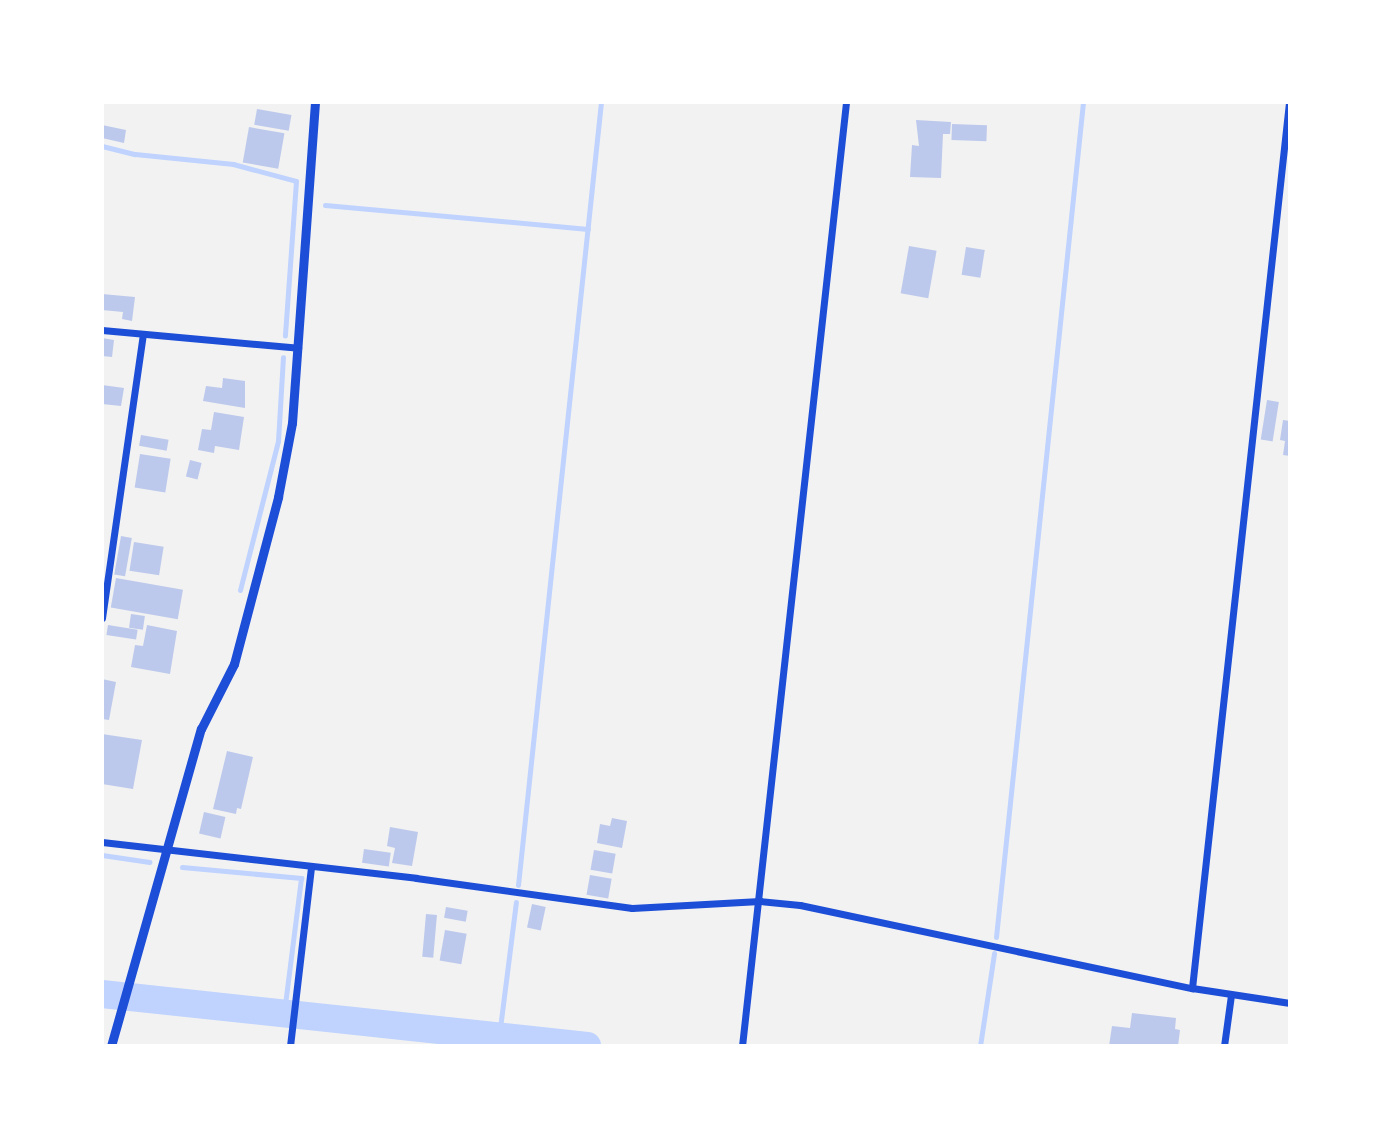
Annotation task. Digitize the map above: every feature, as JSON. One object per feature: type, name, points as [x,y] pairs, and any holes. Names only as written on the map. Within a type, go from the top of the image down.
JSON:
[{"type":"street","points":[[111,1046],[201,729],[234,664],[278,497],[292,423],[307,177],[315,102]]},
{"type":"street","points":[[742,1046],[846,102]]},
{"type":"street","points":[[1192,988],[1289,102]]},
{"type":"street","points":[[102,330],[298,348]]},
{"type":"street","points":[[102,618],[105,578],[143,334]]},
{"type":"street","points":[[102,842],[632,908],[760,901],[845,913],[1192,988],[1290,1003]]},
{"type":"street","points":[[290,1046],[311,867]]},
{"type":"street","points":[[1224,1046],[1231,995]]},
{"type":"building","points":[[257,109],[291,115],[289,131],[254,125]]},
{"type":"building","points":[[916,120],[951,122],[950,134],[943,134],[941,178],[910,177],[912,145],[919,146]]},
{"type":"building","points":[[952,124],[987,125],[986,141],[951,140]]},
{"type":"building","points":[[102,125],[126,130],[124,143],[102,138]]},
{"type":"building","points":[[249,127],[284,133],[278,169],[243,162]]},
{"type":"building","points":[[909,246],[937,251],[928,298],[901,293]]},
{"type":"building","points":[[966,247],[985,250],[980,278],[962,275]]},
{"type":"building","points":[[102,294],[135,297],[132,321],[122,319],[123,312],[102,310]]},
{"type":"building","points":[[102,338],[114,340],[112,357],[102,356]]},
{"type":"building","points":[[223,378],[245,381],[245,408],[203,401],[206,386],[222,388]]},
{"type":"building","points":[[102,385],[124,388],[121,406],[102,404]]},
{"type":"building","points":[[1267,400],[1279,402],[1273,441],[1261,440]]},
{"type":"building","points":[[214,412],[244,417],[239,450],[215,446],[214,453],[198,450],[202,429],[211,430]]},
{"type":"building","points":[[1283,420],[1290,421],[1290,456],[1283,455],[1285,441],[1280,440]]},
{"type":"building","points":[[141,435],[169,440],[167,451],[139,446]]},
{"type":"building","points":[[140,454],[171,459],[165,492],[135,488]]},
{"type":"building","points":[[190,460],[202,463],[198,479],[186,476]]},
{"type":"building","points":[[121,536],[132,538],[125,576],[114,574]]},
{"type":"building","points":[[134,542],[164,547],[159,575],[129,571]]},
{"type":"building","points":[[116,578],[183,590],[178,619],[111,608]]},
{"type":"building","points":[[131,614],[145,616],[143,630],[129,628]]},
{"type":"building","points":[[108,625],[138,630],[136,640],[106,635]]},
{"type":"building","points":[[147,625],[177,631],[170,674],[131,667],[135,645],[143,646]]},
{"type":"building","points":[[102,679],[116,682],[109,720],[102,719]]},
{"type":"building","points":[[102,734],[142,740],[133,789],[102,784]]},
{"type":"building","points":[[227,751],[253,757],[241,809],[237,808],[236,814],[213,809]]},
{"type":"building","points":[[204,812],[225,817],[220,838],[199,833]]},
{"type":"building","points":[[612,818],[627,821],[622,848],[597,843],[600,824],[610,826]]},
{"type":"building","points":[[390,827],[418,832],[412,866],[392,863],[395,848],[387,846]]},
{"type":"building","points":[[364,849],[391,853],[389,867],[362,863]]},
{"type":"building","points":[[594,850],[616,854],[612,874],[591,870]]},
{"type":"building","points":[[590,875],[612,879],[608,899],[587,895]]},
{"type":"building","points":[[532,904],[546,907],[541,930],[527,927]]},
{"type":"building","points":[[446,907],[468,911],[466,922],[444,918]]},
{"type":"building","points":[[426,914],[437,915],[433,958],[422,957]]},
{"type":"building","points":[[445,930],[467,934],[461,964],[440,961]]},
{"type":"building","points":[[1132,1013],[1176,1018],[1175,1029],[1180,1030],[1178,1046],[1109,1046],[1112,1026],[1130,1028]]},
{"type":"waterway","points":[[518,885],[601,102]]},
{"type":"waterway","points":[[996,937],[1083,102]]},
{"type":"waterway","points":[[102,146],[135,154],[233,164],[296,181],[285,336]]},
{"type":"waterway","points":[[325,205],[588,229]]},
{"type":"waterway","points":[[240,590],[278,441],[283,357]]},
{"type":"waterway","points":[[102,855],[149,862]]},
{"type":"waterway","points":[[182,867],[301,878],[284,1013]]},
{"type":"waterway","points":[[499,1036],[516,902]]},
{"type":"waterway","points":[[980,1046],[994,953]]},
{"type":"waterway","points":[[102,994],[587,1046]]}]
